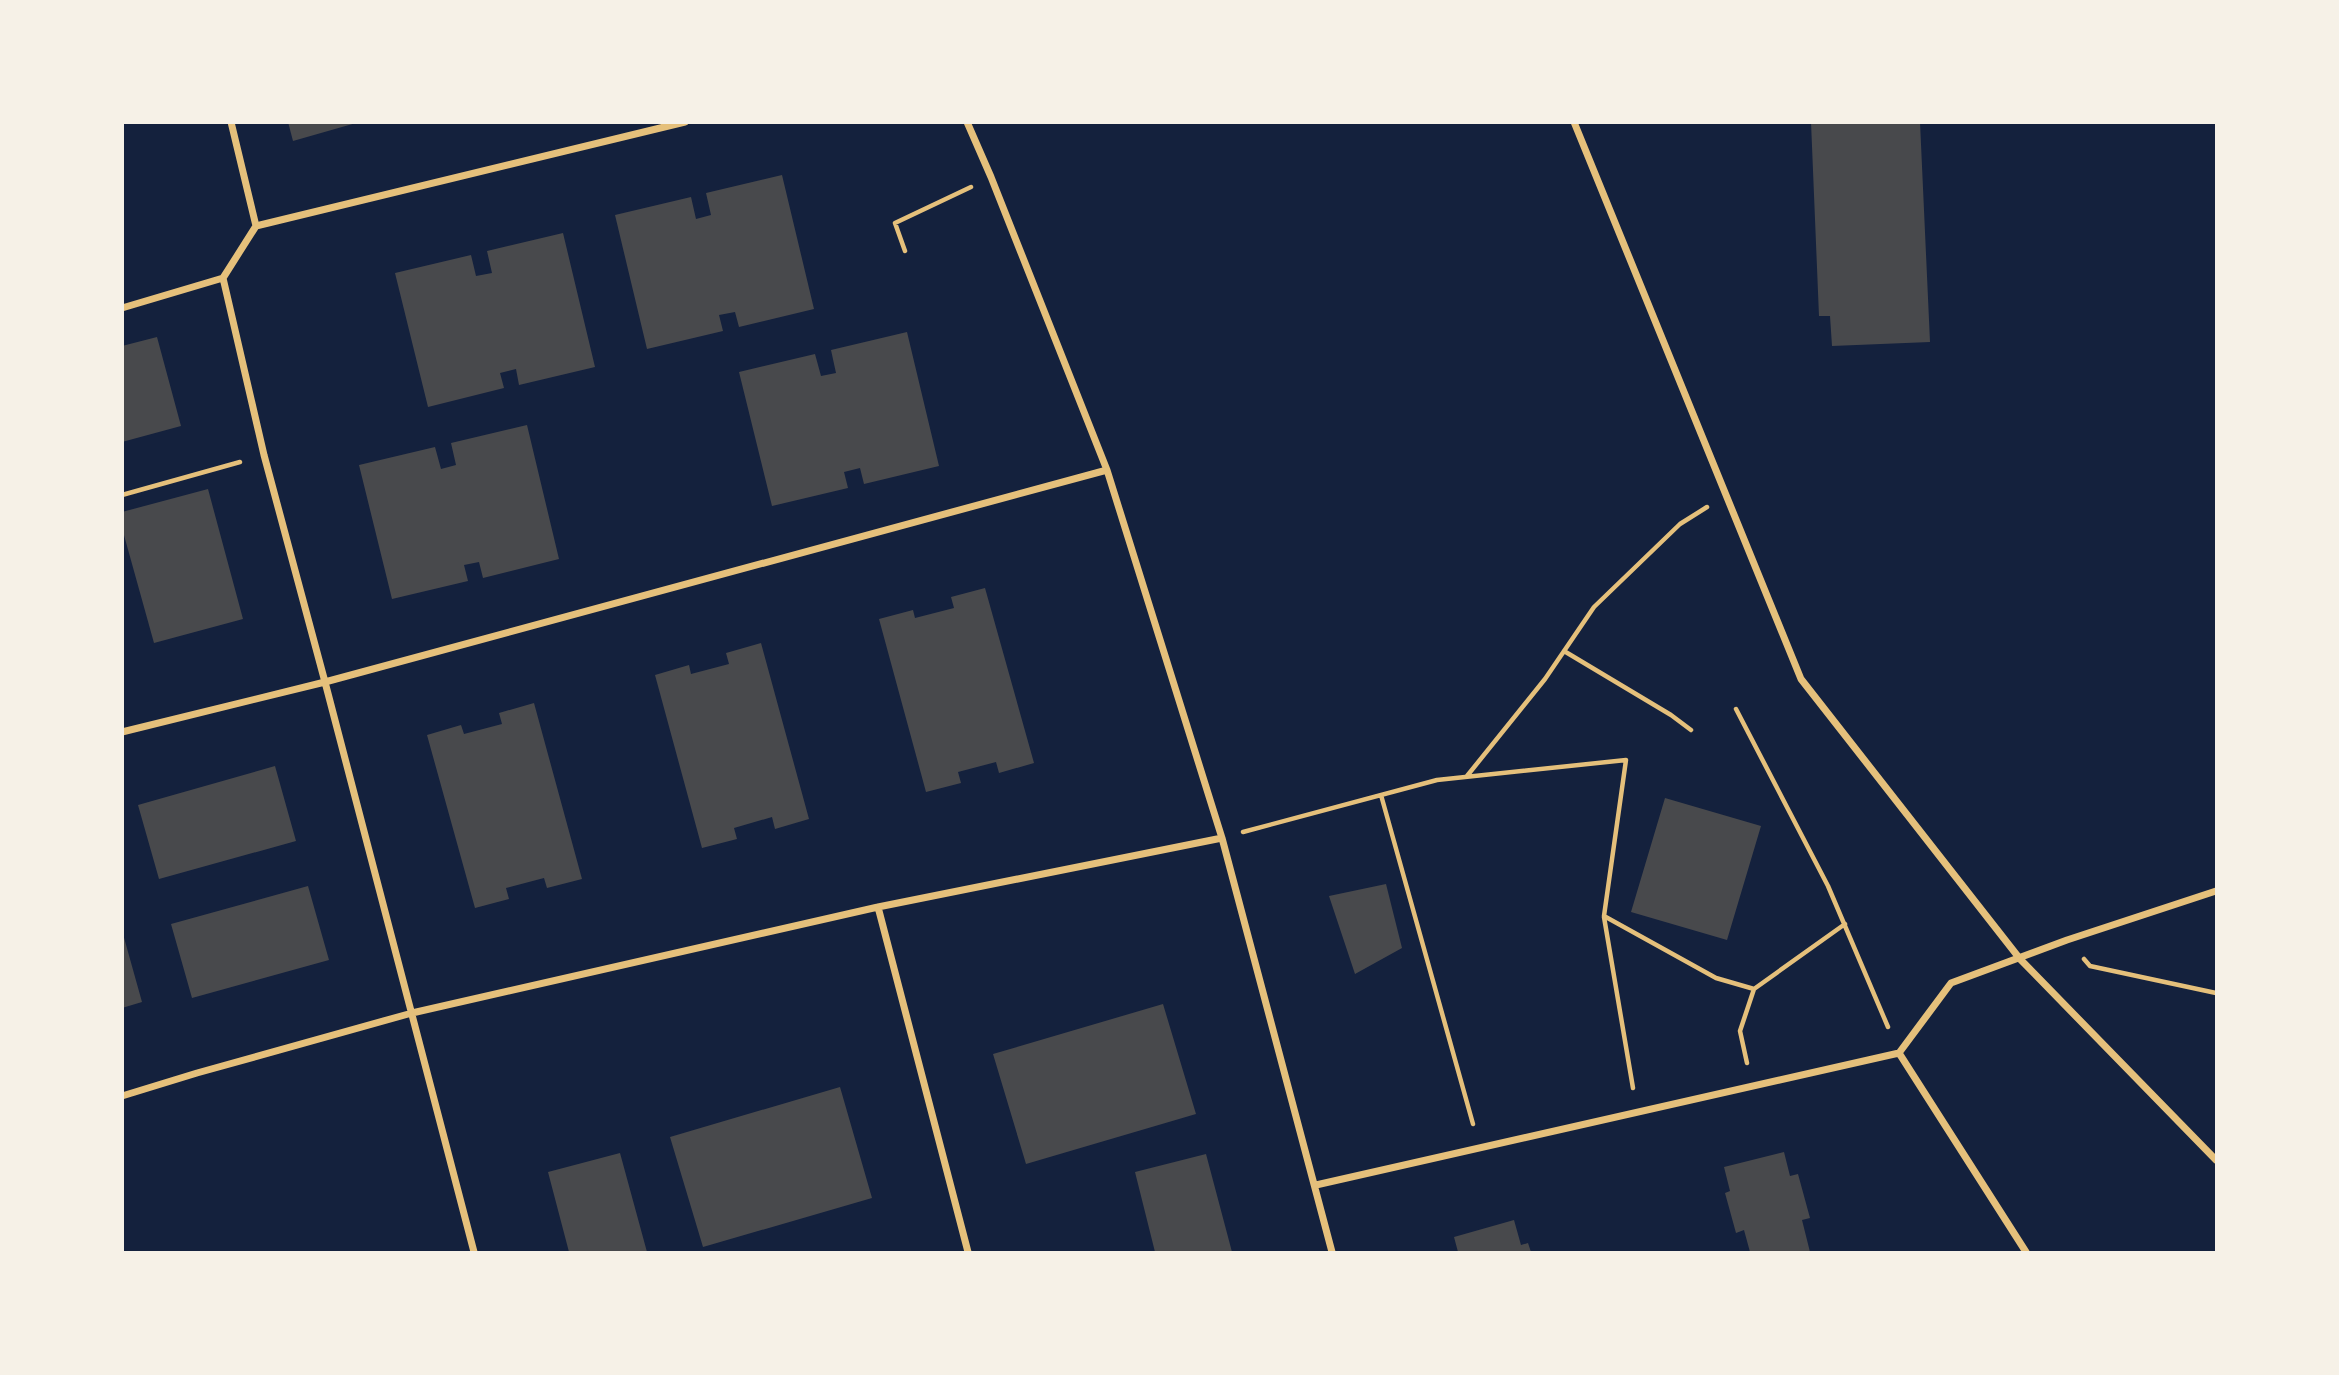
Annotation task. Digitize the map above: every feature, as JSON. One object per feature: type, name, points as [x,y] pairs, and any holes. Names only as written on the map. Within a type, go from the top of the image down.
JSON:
[{"type":"street","points":[[230,122],[256,226]]},
{"type":"street","points":[[122,308],[223,278],[256,226],[685,122]]},
{"type":"street","points":[[967,122],[1107,470],[1222,838],[1332,1252]]},
{"type":"street","points":[[1574,122],[1801,679],[2020,959],[2217,1160]]},
{"type":"street","points":[[223,278],[264,454],[474,1252]]},
{"type":"street","points":[[122,732],[325,682],[1107,470]]},
{"type":"street","points":[[122,1096],[412,1013],[878,907],[1222,838]]},
{"type":"street","points":[[1315,1185],[1899,1053],[1951,983],[2067,940],[2217,891]]},
{"type":"street","points":[[878,907],[968,1252]]},
{"type":"street","points":[[1899,1053],[2026,1252]]},
{"type":"path","points":[[905,251],[895,223],[991,177]]},
{"type":"path","points":[[122,495],[264,454]]},
{"type":"path","points":[[1467,776],[1545,679],[1594,607],[1680,524],[1726,495]]},
{"type":"path","points":[[1564,651],[1671,715],[1691,730]]},
{"type":"path","points":[[1736,709],[1828,886],[1899,1053]]},
{"type":"path","points":[[1222,838],[1437,780],[1626,760],[1604,916],[1637,1112]]},
{"type":"path","points":[[1381,795],[1479,1148]]},
{"type":"path","points":[[1604,916],[1716,978],[1754,989]]},
{"type":"path","points":[[1751,1086],[1740,1031],[1754,989],[1846,924]]},
{"type":"path","points":[[2090,966],[2217,993]]},
{"type":"building","points":[[288,122],[356,122],[356,123],[293,141]]},
{"type":"building","points":[[1811,122],[1920,122],[1930,342],[1832,346],[1830,316],[1819,316]]},
{"type":"building","points":[[782,175],[814,309],[739,327],[735,312],[719,315],[723,331],[647,349],[615,215],[691,197],[696,219],[711,215],[706,193]]},
{"type":"building","points":[[563,233],[595,367],[519,385],[516,369],[500,373],[504,388],[428,407],[395,273],[471,255],[476,276],[492,273],[487,251]]},
{"type":"building","points":[[907,332],[939,466],[864,484],[860,468],[844,472],[848,488],[772,506],[739,372],[815,354],[821,376],[836,373],[831,350]]},
{"type":"building","points":[[157,337],[181,426],[122,442],[122,346]]},
{"type":"building","points":[[527,425],[559,559],[483,578],[479,562],[464,565],[468,581],[392,599],[359,465],[435,447],[441,469],[456,465],[451,443]]},
{"type":"building","points":[[208,489],[243,619],[154,643],[122,528],[122,512]]},
{"type":"building","points":[[985,588],[1034,763],[999,773],[996,762],[958,772],[961,783],[926,792],[879,619],[913,610],[915,618],[954,608],[951,597]]},
{"type":"building","points":[[761,643],[809,819],[775,829],[772,817],[734,828],[737,839],[702,848],[655,675],[689,665],[691,674],[729,664],[726,653]]},
{"type":"building","points":[[534,703],[582,879],[547,888],[544,878],[506,888],[509,899],[475,908],[427,735],[461,725],[464,734],[502,724],[499,713]]},
{"type":"building","points":[[275,766],[296,841],[159,879],[138,805]]},
{"type":"building","points":[[1665,798],[1761,826],[1727,940],[1631,912]]},
{"type":"building","points":[[1386,884],[1402,948],[1355,974],[1329,896]]},
{"type":"building","points":[[308,886],[329,960],[192,998],[171,924]]},
{"type":"building","points":[[122,935],[142,1002],[122,1008]]},
{"type":"building","points":[[1163,1004],[1196,1114],[1026,1164],[993,1054]]},
{"type":"building","points":[[840,1087],[872,1198],[703,1247],[670,1137]]},
{"type":"building","points":[[1784,1152],[1790,1176],[1798,1174],[1810,1218],[1802,1220],[1810,1252],[1750,1252],[1744,1230],[1736,1233],[1725,1193],[1730,1191],[1724,1167]]},
{"type":"building","points":[[620,1153],[647,1252],[569,1252],[548,1172]]},
{"type":"building","points":[[1206,1154],[1232,1252],[1155,1252],[1135,1172]]},
{"type":"building","points":[[1514,1220],[1521,1245],[1528,1243],[1531,1252],[1458,1252],[1454,1237]]}]
